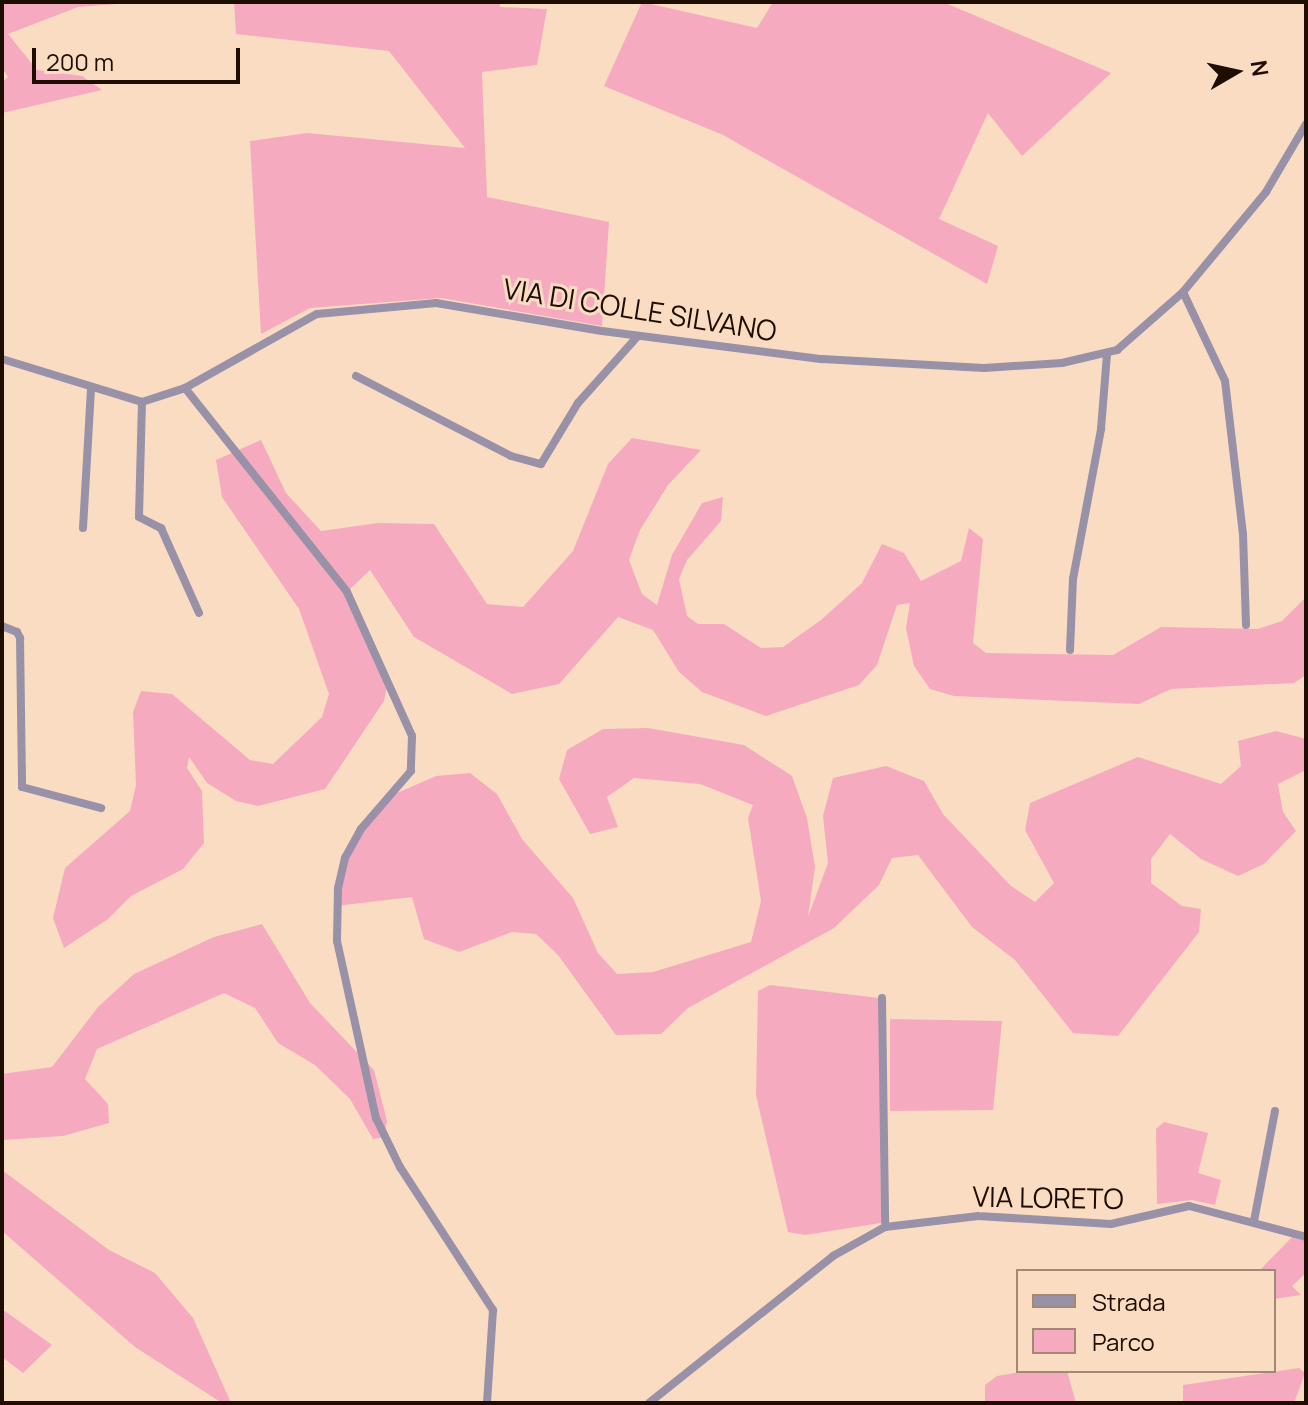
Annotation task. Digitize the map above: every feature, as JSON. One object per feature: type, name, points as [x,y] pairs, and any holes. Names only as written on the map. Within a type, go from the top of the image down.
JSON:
[{"type":"street","name":"VIA DI COLLE SILVANO","points":[[142,402],[185,388],[290,325],[341,308],[455,304],[638,336],[829,360],[979,368],[1042,365],[1107,354],[1131,340],[1183,292],[1266,192],[1306,124]]},
{"type":"street","points":[[1183,292],[1225,383],[1243,534],[1246,625]]},
{"type":"street","points":[[356,376],[538,465],[548,458],[578,403],[638,336]]},
{"type":"street","points":[[1070,650],[1073,579],[1101,429],[1107,354]]},
{"type":"street","points":[[2,359],[142,402],[139,517],[162,529],[199,613]]},
{"type":"street","points":[[83,528],[91,388]]},
{"type":"street","points":[[185,388],[347,592],[412,736],[411,771],[361,829],[345,858],[336,906],[337,941],[376,1118],[404,1174],[493,1310],[487,1403]]},
{"type":"street","points":[[2,626],[17,632],[20,638],[22,787],[101,808]]},
{"type":"street","points":[[882,998],[885,1227]]},
{"type":"street","points":[[1254,1221],[1275,1111]]},
{"type":"street","name":"VIA LORETO","points":[[649,1403],[779,1296],[833,1256],[885,1227],[978,1216],[1111,1224],[1189,1206],[1306,1237]]},
{"type":"green space","points":[[2,2],[142,2],[78,7],[8,34],[37,70],[82,76],[102,90],[2,113],[2,82],[8,77],[2,68]]},
{"type":"green space","points":[[234,2],[500,2],[500,7],[547,9],[537,65],[482,72],[487,197],[609,222],[602,326],[441,298],[310,308],[261,334],[250,141],[307,133],[465,148],[389,51],[236,34]]},
{"type":"green space","points":[[642,2],[757,28],[773,2],[943,2],[1111,73],[1022,156],[988,113],[939,219],[998,246],[987,284],[723,135],[604,86]]},
{"type":"green space","points":[[632,438],[701,450],[668,485],[640,530],[629,560],[642,594],[657,605],[672,555],[702,503],[723,497],[721,521],[687,560],[679,579],[687,616],[698,624],[724,624],[761,648],[783,647],[821,620],[862,583],[882,544],[904,553],[921,581],[961,561],[969,528],[983,539],[973,643],[986,653],[1113,655],[1161,627],[1258,629],[1282,621],[1306,597],[1306,675],[1294,683],[1171,689],[1139,704],[954,696],[930,689],[914,666],[906,628],[910,603],[897,605],[877,665],[859,685],[766,716],[702,692],[679,672],[653,630],[618,617],[559,684],[512,694],[414,637],[370,570],[347,592],[389,676],[384,701],[325,789],[258,806],[236,801],[207,783],[189,757],[187,768],[202,791],[204,843],[183,869],[131,896],[108,919],[64,948],[53,918],[65,868],[130,811],[136,785],[133,712],[141,691],[172,694],[250,760],[273,764],[322,717],[329,694],[299,609],[222,497],[216,460],[261,440],[286,493],[321,531],[378,523],[434,524],[487,604],[523,607],[573,551],[608,464]]},
{"type":"green space","points":[[648,728],[744,745],[792,776],[807,818],[815,867],[808,917],[828,863],[823,816],[833,778],[886,766],[924,781],[943,814],[1011,886],[1035,902],[1054,883],[1025,830],[1030,803],[1138,757],[1221,784],[1241,766],[1238,741],[1276,731],[1306,739],[1306,770],[1278,784],[1283,812],[1296,831],[1264,864],[1238,876],[1201,859],[1170,834],[1151,859],[1151,883],[1182,906],[1201,909],[1199,932],[1118,1036],[1073,1033],[1015,960],[972,927],[918,855],[892,858],[879,885],[834,928],[688,1008],[661,1034],[616,1035],[558,955],[536,934],[512,932],[459,952],[424,939],[412,897],[336,906],[349,848],[397,793],[436,776],[470,773],[497,794],[522,839],[573,898],[598,953],[617,974],[653,972],[751,942],[761,901],[748,818],[753,805],[700,784],[634,778],[607,797],[618,827],[590,834],[559,779],[567,750],[603,729]]},
{"type":"green space","points":[[262,924],[310,1003],[374,1070],[387,1121],[384,1137],[373,1139],[350,1099],[315,1065],[278,1043],[255,1008],[224,993],[97,1049],[85,1079],[108,1104],[109,1123],[63,1136],[2,1140],[2,1074],[52,1067],[98,1007],[134,974],[214,937]]},
{"type":"green space","points":[[770,985],[879,998],[881,1223],[805,1235],[788,1232],[756,1095],[758,991]]},
{"type":"green space","points":[[890,1019],[1002,1021],[993,1110],[890,1111]]},
{"type":"green space","points":[[1164,1122],[1208,1133],[1198,1173],[1221,1180],[1215,1205],[1192,1200],[1157,1204],[1156,1129]]},
{"type":"green space","points":[[2,1170],[109,1250],[155,1273],[193,1318],[231,1403],[222,1403],[135,1347],[2,1231]]},
{"type":"green space","points":[[1293,1236],[1306,1239],[1306,1273],[1292,1286],[1301,1295],[1276,1299],[1276,1269],[1261,1269]]},
{"type":"green space","points":[[2,1309],[52,1345],[23,1373],[2,1357]]},
{"type":"green space","points":[[1299,1368],[1305,1373],[1294,1403],[1183,1403],[1183,1385]]},
{"type":"green space","points":[[1068,1373],[1076,1403],[985,1403],[985,1385],[997,1376]]}]
